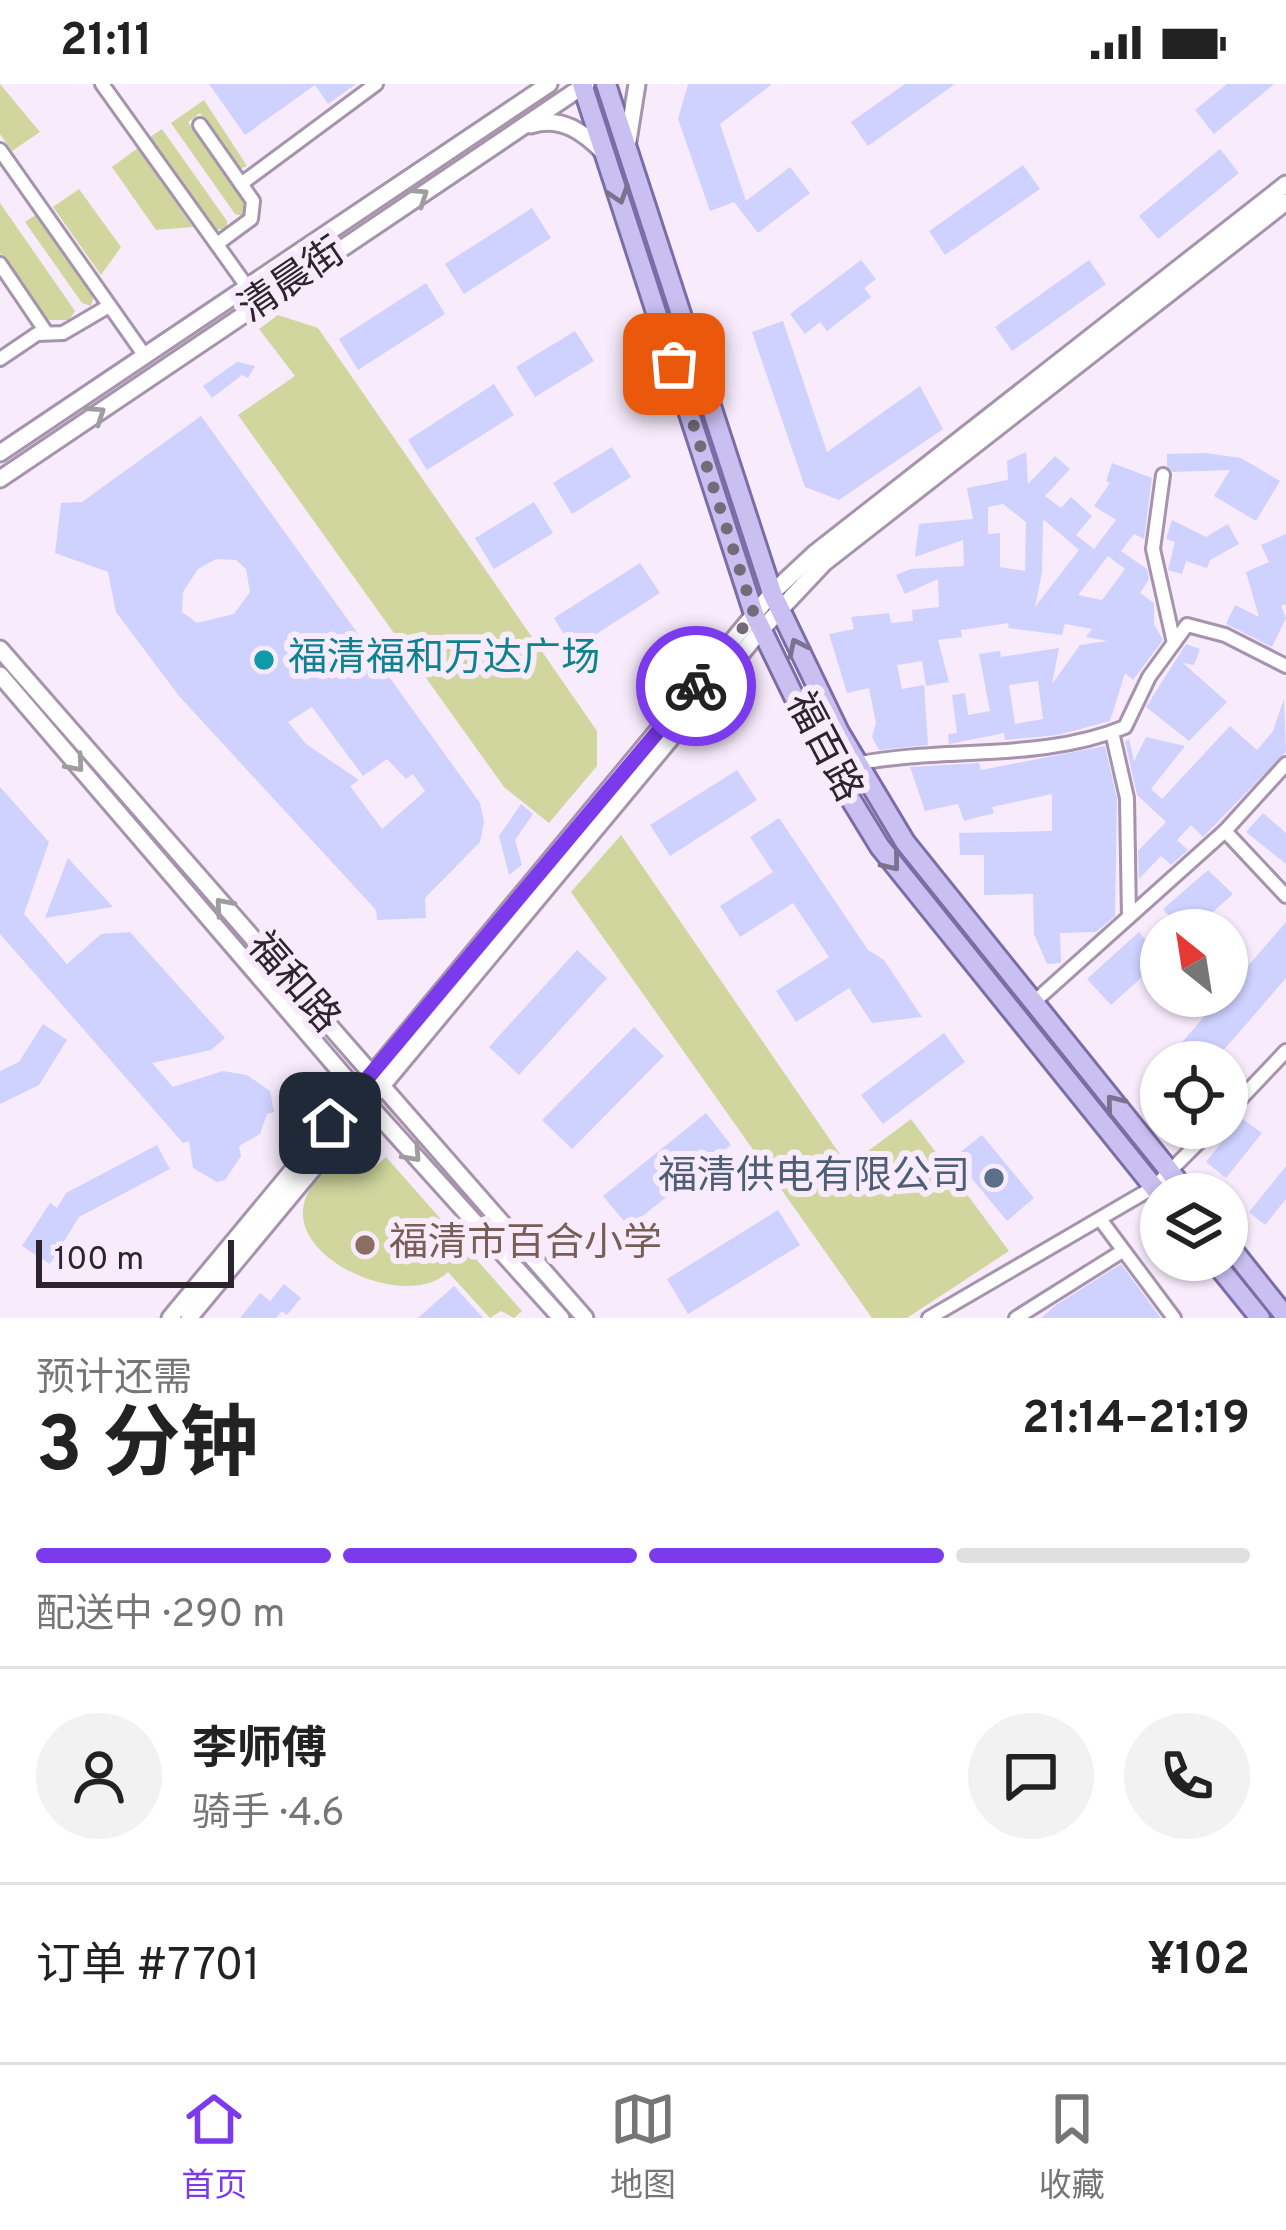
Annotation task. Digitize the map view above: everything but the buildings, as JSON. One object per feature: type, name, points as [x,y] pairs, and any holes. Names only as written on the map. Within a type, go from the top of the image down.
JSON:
[{"type":"main road","name":"福百路","points":[[607,84],[776,601],[856,764],[905,842],[1171,1173]]},
{"type":"main road","name":"福百路","points":[[583,85],[758,622],[835,779],[880,848],[1142,1173]]},
{"type":"main road","points":[[1248,1270],[1286,1318]]},
{"type":"main road","points":[[1230,1281],[1260,1318]]},
{"type":"street","points":[[102,84],[248,288]]},
{"type":"street","points":[[241,184],[376,84]]},
{"type":"street","points":[[504,114],[525,84]]},
{"type":"street","name":"清晨街","points":[[0,453],[549,84]]},
{"type":"street","points":[[628,144],[637,84]]},
{"type":"street","name":"清晨街","points":[[0,479],[583,85]]},
{"type":"street","points":[[517,130],[541,122],[565,125],[607,156]]},
{"type":"street","points":[[200,125],[253,201],[251,219],[217,244]]},
{"type":"street","points":[[0,150],[145,356]]},
{"type":"street","points":[[170,1318],[357,1090],[815,553],[1286,184]]},
{"type":"street","points":[[776,601],[1286,202]]},
{"type":"street","points":[[0,264],[46,332]]},
{"type":"street","points":[[0,359],[46,332],[63,333],[109,306]]},
{"type":"street","points":[[1162,475],[1153,549],[1174,643]]},
{"type":"street","points":[[189,1318],[383,1089],[758,622]]},
{"type":"street","points":[[856,764],[926,753],[959,758],[1125,727],[1186,625],[1225,634],[1286,665]]},
{"type":"street","name":"福和路","points":[[0,649],[585,1318]]},
{"type":"street","name":"福和路","points":[[0,675],[553,1315]]},
{"type":"street","points":[[1112,732],[1127,798],[1129,916]]},
{"type":"street","points":[[1034,1002],[1225,831],[1286,764]]},
{"type":"street","points":[[1225,831],[1286,896]]},
{"type":"street","points":[[1248,1091],[1286,1051]]},
{"type":"street","points":[[1171,1173],[1193,1149]]},
{"type":"street","points":[[929,1318],[1140,1199]]},
{"type":"street","points":[[1100,1219],[1120,1252],[1174,1318]]},
{"type":"street","points":[[1016,1318],[1120,1252]]},
{"type":"green space","points":[[0,84],[40,132],[12,151],[0,134]]},
{"type":"green space","points":[[204,100],[247,166],[239,169],[200,113],[188,122],[247,206],[242,216],[235,214],[171,123]]},
{"type":"green space","points":[[162,129],[227,221],[227,228],[215,230],[150,137]]},
{"type":"green space","points":[[138,148],[193,227],[156,230],[112,167]]},
{"type":"green space","points":[[79,189],[121,247],[101,275],[53,207]]},
{"type":"green space","points":[[0,203],[75,311],[69,320],[44,320],[0,253]]},
{"type":"green space","points":[[37,214],[94,295],[91,306],[82,303],[25,222]]},
{"type":"green space","points":[[278,315],[318,328],[597,731],[597,766],[549,823],[504,787],[238,415],[295,376],[259,329]]},
{"type":"green space","points":[[621,835],[848,1166],[911,1119],[1009,1251],[907,1318],[872,1318],[571,892]]},
{"type":"green space","points":[[386,1157],[522,1311],[514,1318],[501,1311],[490,1318],[448,1272],[426,1284],[398,1286],[340,1266],[317,1247],[304,1224],[305,1199],[324,1173],[349,1162],[377,1165]]},
{"type":"way so far","points":[[674,364],[754,614],[696,686]]},
{"type":"place","name":"福清福和万达广场","points":[[264,660]]},
{"type":"place","name":"福清供电有限公司","points":[[994,1178]]},
{"type":"place","name":"福清市百合小学","points":[[365,1245]]},
{"type":"route","points":[[330,1123],[696,686]]}]
